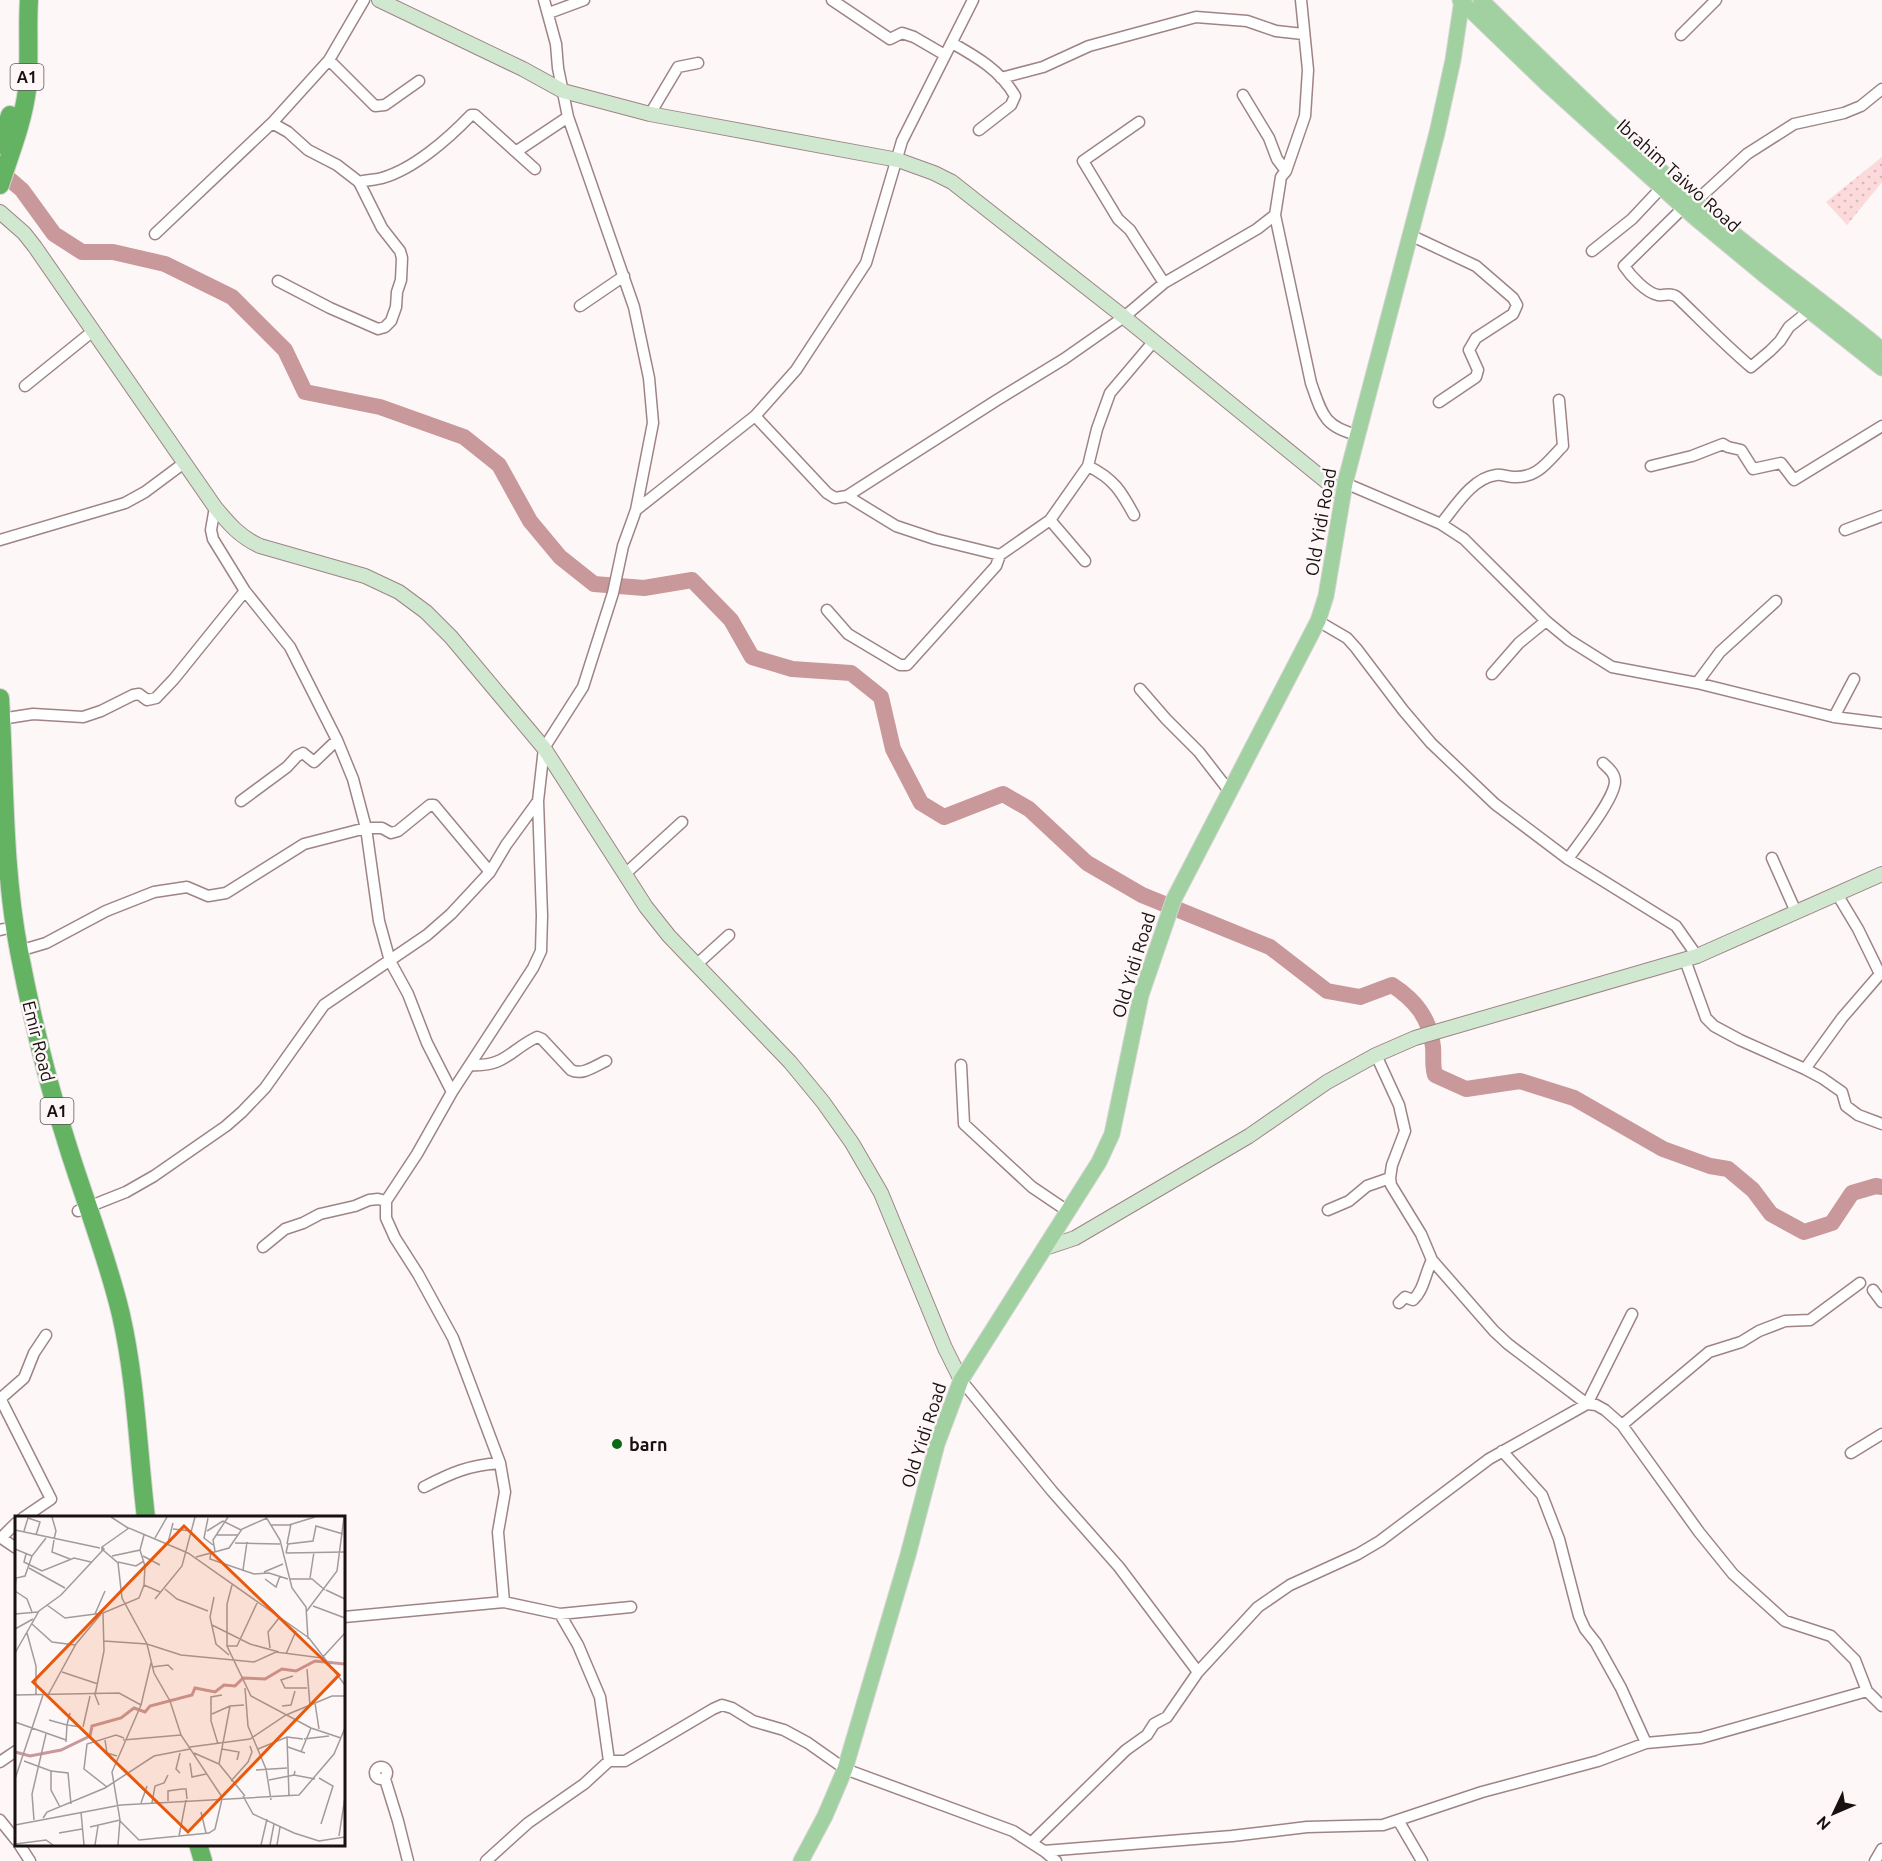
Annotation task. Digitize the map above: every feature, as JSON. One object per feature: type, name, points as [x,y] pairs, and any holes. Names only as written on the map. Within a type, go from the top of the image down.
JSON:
[{"type":"highway","name":"A1","points":[[1,181],[16,84],[18,0]]},
{"type":"highway","name":"A1","points":[[6,149],[27,88],[29,0]]},
{"type":"highway","name":"Emir Road","points":[[0,698],[7,866],[19,951],[34,1026],[104,1290],[120,1360],[138,1516]]},
{"type":"highway","name":"Emir Road","points":[[0,895],[2,930],[31,1060],[83,1209],[113,1285],[122,1323],[134,1396],[146,1516]]},
{"type":"highway","points":[[198,1846],[203,1861]]},
{"type":"highway","points":[[207,1846],[212,1861]]},
{"type":"main road","name":"Ibrahim Taiwo Road","points":[[1461,1],[1478,5],[1551,69],[1763,274],[1882,368]]},
{"type":"main road","name":"Old Yidi Road","points":[[801,1861],[825,1816],[845,1769],[908,1555],[937,1444],[961,1380],[1099,1162],[1112,1134],[1141,995],[1171,906],[1318,621],[1326,596],[1344,489],[1437,134],[1453,60],[1461,1]]},
{"type":"main road","name":"Ibrahim Taiwo Road","points":[[1478,5],[1547,84],[1662,187],[1690,204],[1767,260],[1882,350]]},
{"type":"main road","name":"Old Yidi Road","points":[[1453,60],[1478,5]]},
{"type":"street","points":[[155,234],[272,123],[329,60],[364,0]]},
{"type":"street","points":[[379,0],[523,69],[563,91],[650,114],[898,160],[934,173],[952,182],[1344,489],[1441,524],[1464,539],[1546,621],[1569,640],[1612,667],[1697,683],[1834,717],[1882,723]]},
{"type":"street","points":[[504,1602],[498,1533],[505,1492],[500,1463],[453,1338],[418,1274],[395,1238],[386,1218],[387,1201],[452,1092],[541,951],[538,801],[544,748],[583,687],[613,593],[623,546],[636,510],[653,423],[649,378],[634,307],[568,117],[558,68],[556,44],[544,0]]},
{"type":"street","points":[[549,13],[584,0]]},
{"type":"street","points":[[832,0],[890,39],[902,33],[914,37],[945,55]]},
{"type":"street","points":[[636,510],[755,416],[796,370],[866,263],[902,141],[973,0]]},
{"type":"street","points":[[1301,0],[1308,70],[1305,116],[1286,171],[1281,177],[1275,215],[1311,382],[1317,398],[1327,420],[1340,431],[1358,435]]},
{"type":"street","points":[[1682,35],[1716,0]]},
{"type":"street","points":[[1001,78],[1043,68],[1089,46],[1196,16],[1247,21],[1276,31],[1303,34]]},
{"type":"street","points":[[952,43],[987,63],[1015,96],[1011,105],[979,130]]},
{"type":"street","points":[[329,60],[375,106],[385,105],[419,81]]},
{"type":"street","points":[[650,114],[678,67],[698,63]]},
{"type":"street","points":[[1810,310],[1789,327],[1780,341],[1751,367],[1726,346],[1677,297],[1673,294],[1659,295],[1650,292],[1624,266],[1747,154],[1794,124],[1844,113],[1862,106],[1882,89]]},
{"type":"street","points":[[1243,95],[1269,138],[1277,159],[1286,171]]},
{"type":"street","points":[[359,182],[384,178],[418,160],[439,146],[471,115],[475,115],[535,169]]},
{"type":"street","points":[[517,152],[568,117]]},
{"type":"street","points":[[1139,122],[1083,161],[1118,219],[1130,230],[1164,283]]},
{"type":"street","points":[[272,123],[288,132],[308,150],[337,165],[359,182],[402,258],[401,280],[391,321],[385,327],[378,329],[330,308],[278,281]]},
{"type":"street","points":[[1592,251],[1632,219],[1662,187]]},
{"type":"street","points":[[0,212],[24,233],[215,507],[234,530],[245,540],[260,546],[365,576],[399,592],[452,637],[544,748],[646,907],[669,936],[790,1062],[823,1102],[852,1143],[881,1192],[945,1348],[961,1380],[1052,1491],[1119,1567],[1198,1672]]},
{"type":"street","points":[[755,416],[827,493],[835,498],[847,495],[1064,360],[1124,317],[1164,283],[1257,229],[1275,215]]},
{"type":"street","points":[[1410,235],[1476,266],[1513,298],[1517,305],[1513,314],[1476,338],[1469,350],[1478,370],[1476,377],[1439,402]]},
{"type":"street","points":[[580,306],[624,276]]},
{"type":"street","points":[[25,386],[93,331]]},
{"type":"street","points":[[827,610],[848,634],[900,665],[907,665],[996,566],[1000,555],[1050,520],[1088,466],[1097,429],[1110,393],[1154,341]]},
{"type":"street","points":[[1441,524],[1468,490],[1483,480],[1496,474],[1515,477],[1535,474],[1563,446],[1559,400]]},
{"type":"street","points":[[1651,466],[1692,456],[1723,444],[1741,450],[1753,469],[1781,463],[1794,480],[1882,426]]},
{"type":"street","points":[[0,540],[124,502],[145,492],[184,463]]},
{"type":"street","points":[[1088,466],[1103,473],[1120,489],[1134,516]]},
{"type":"street","points":[[847,495],[896,526],[935,539],[1000,555]]},
{"type":"street","points":[[215,507],[211,530],[213,539],[245,591],[290,647],[337,740],[353,779],[366,828],[379,921],[390,961],[408,994],[427,1043],[452,1092]]},
{"type":"street","points":[[1845,530],[1882,516]]},
{"type":"street","points":[[1050,520],[1084,561]]},
{"type":"street","points":[[1,719],[33,714],[83,717],[133,695],[139,694],[147,700],[156,698],[245,591]]},
{"type":"street","points":[[1697,683],[1720,652],[1776,601]]},
{"type":"street","points":[[1318,621],[1347,638],[1431,743],[1495,804],[1568,859],[1676,926],[1691,958],[1706,1018],[1714,1026],[1805,1069],[1842,1092],[1846,1106],[1858,1115],[1882,1124]]},
{"type":"street","points":[[1491,674],[1519,643],[1546,621]]},
{"type":"street","points":[[1834,717],[1854,679]]},
{"type":"street","points":[[1140,688],[1166,719],[1199,752],[1230,792]]},
{"type":"street","points":[[241,801],[287,767],[297,756],[303,753],[314,762],[337,740]]},
{"type":"street","points":[[1568,859],[1591,827],[1615,784],[1614,774],[1603,763]]},
{"type":"street","points":[[83,1209],[126,1192],[154,1176],[226,1126],[242,1112],[265,1088],[324,1005],[427,935],[451,914],[490,872],[506,845],[538,801]]},
{"type":"street","points":[[19,951],[46,943],[106,911],[154,892],[187,887],[208,896],[226,893],[239,887],[304,844],[366,828],[382,828],[391,833],[398,831],[426,806],[434,805],[490,872]]},
{"type":"street","points":[[625,874],[682,822]]},
{"type":"street","points":[[1772,858],[1796,912]]},
{"type":"street","points":[[1045,1248],[1075,1238],[1249,1136],[1327,1082],[1376,1054],[1415,1038],[1691,958],[1882,874]]},
{"type":"street","points":[[1805,1069],[1842,1018],[1880,974],[1858,929],[1837,894]]},
{"type":"street","points":[[696,965],[729,935]]},
{"type":"street","points":[[471,1065],[486,1066],[499,1062],[537,1037],[542,1039],[576,1073],[606,1060]]},
{"type":"street","points":[[1376,1054],[1399,1105],[1405,1131],[1389,1178],[1421,1234],[1432,1260],[1501,1339],[1587,1404],[1596,1405],[1605,1410],[1622,1425],[1699,1532],[1733,1574],[1785,1621],[1831,1636],[1855,1660],[1868,1691],[1882,1706]]},
{"type":"street","points":[[961,1065],[964,1124],[1032,1186],[1069,1212]]},
{"type":"street","points":[[1328,1210],[1349,1201],[1367,1186],[1389,1178]]},
{"type":"street","points":[[263,1247],[285,1229],[320,1214],[355,1206],[369,1200],[387,1201]]},
{"type":"street","points":[[1399,1303],[1405,1297],[1413,1300],[1416,1297],[1432,1260]]},
{"type":"street","points":[[1622,1425],[1709,1352],[1741,1342],[1759,1331],[1785,1322],[1810,1320],[1860,1284]]},
{"type":"street","points":[[1873,1290],[1882,1302]]},
{"type":"street","points":[[1032,1842],[1126,1750],[1148,1735],[1154,1724],[1167,1717],[1198,1672],[1258,1607],[1290,1585],[1358,1554],[1380,1541],[1502,1451],[1587,1404],[1632,1314]]},
{"type":"street","points":[[26,1516],[49,1503],[51,1499],[0,1399],[24,1378],[34,1353],[46,1335]]},
{"type":"street","points":[[1851,1453],[1882,1434]]},
{"type":"street","points":[[1502,1451],[1542,1495],[1559,1539],[1579,1616],[1621,1688],[1646,1743]]},
{"type":"street","points":[[424,1486],[478,1464],[500,1463]]},
{"type":"street","points":[[15,1524],[0,1537],[15,1547]]},
{"type":"street","points":[[345,1617],[504,1602],[560,1614],[631,1606]]},
{"type":"street","points":[[560,1614],[578,1646],[600,1697],[609,1761]]},
{"type":"street","points":[[1044,1851],[1232,1836],[1307,1827],[1383,1825],[1482,1792],[1598,1761],[1646,1743],[1701,1737],[1868,1691]]},
{"type":"street","points":[[486,1861],[528,1823],[584,1784],[609,1761],[625,1761],[713,1709],[722,1706],[732,1708],[753,1721],[784,1730],[808,1743],[845,1769],[1014,1831],[1056,1861]]},
{"type":"street","points":[[0,1762],[15,1752]]},
{"type":"street","points":[[385,1779],[408,1861]]},
{"type":"street","points":[[0,1820],[15,1839]]},
{"type":"street","points":[[1398,1820],[1422,1861]]},
{"type":"street","points":[[20,1846],[30,1861]]},
{"type":"street","points":[[1875,1861],[1882,1849]]},
{"type":"shaded area","points":[[1882,157],[1882,182],[1847,225],[1826,202]]},
{"type":"waterway","points":[[0,171],[22,190],[54,234],[82,252],[113,252],[165,264],[232,297],[285,350],[305,392],[380,407],[464,437],[499,465],[530,521],[560,557],[594,584],[644,588],[692,580],[731,620],[752,657],[792,669],[851,673],[881,697],[893,749],[921,803],[944,817],[1003,794],[1029,809],[1087,863],[1142,895],[1270,947],[1327,991],[1360,997],[1392,985],[1408,997],[1420,1011],[1429,1027],[1435,1075],[1466,1089],[1520,1081],[1574,1098],[1663,1149],[1710,1166],[1728,1169],[1753,1190],[1771,1214],[1804,1232],[1832,1223],[1852,1193],[1876,1186],[1882,1187]]},
{"type":"place","name":"barn","points":[[617,1444]]}]
